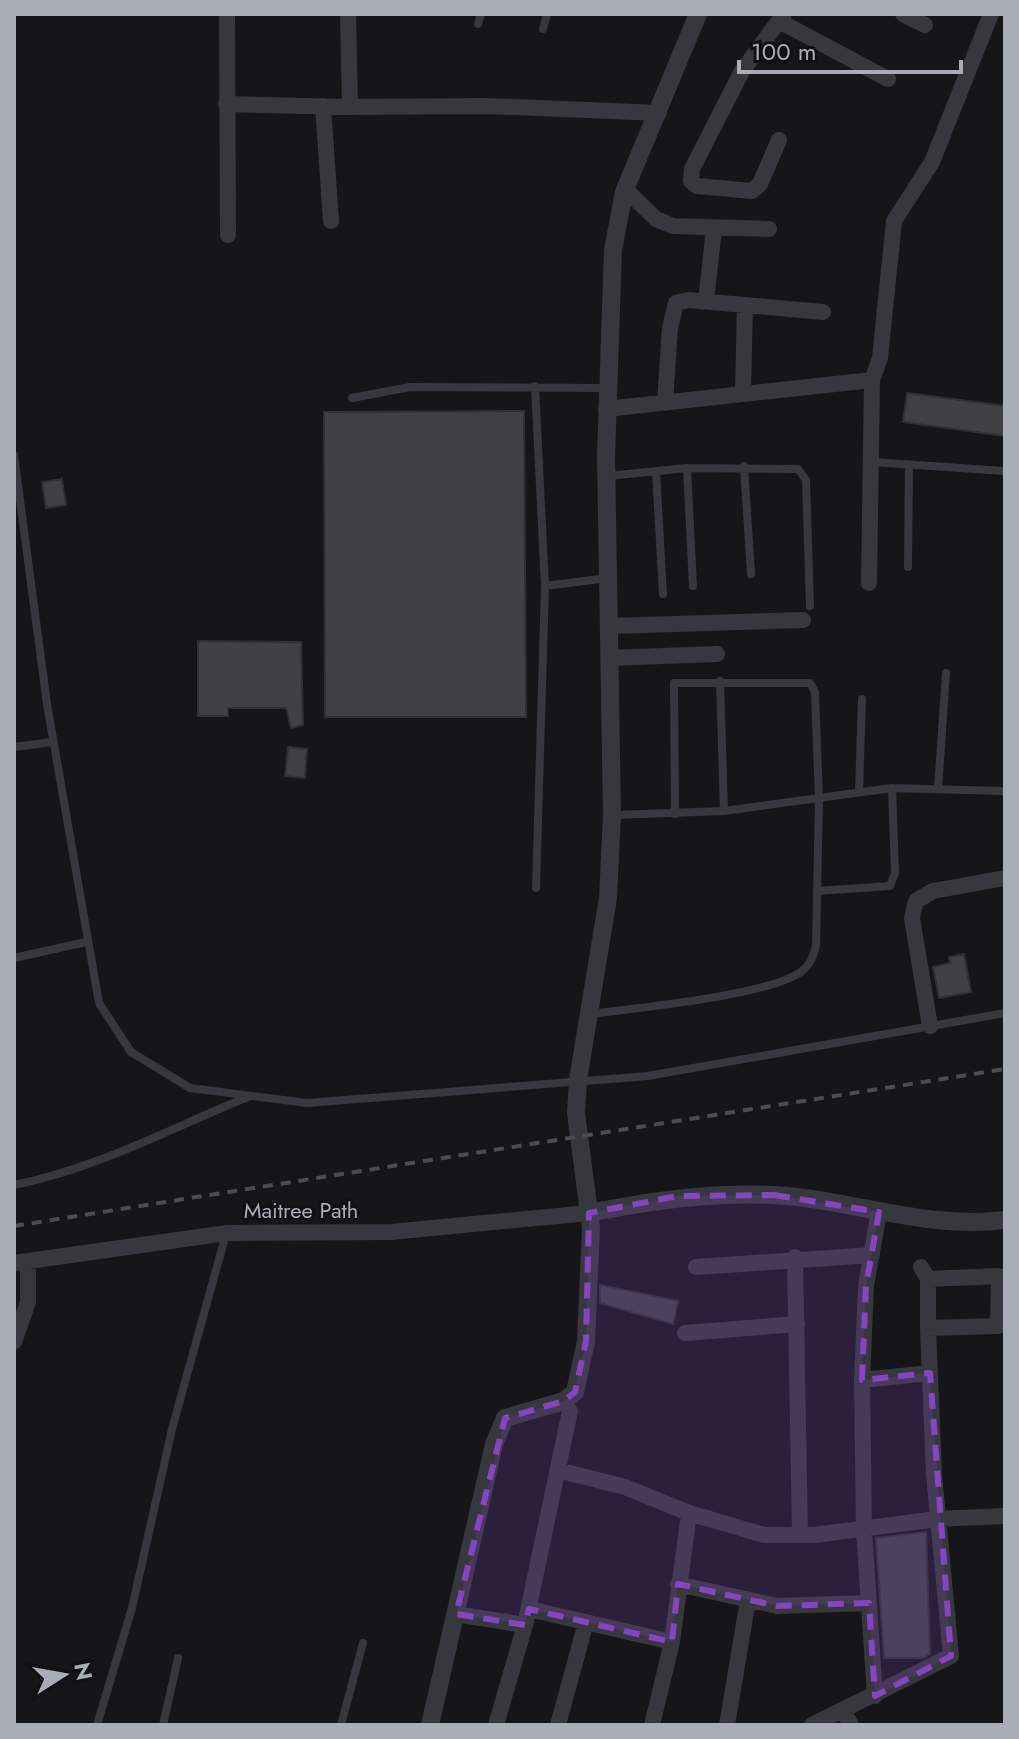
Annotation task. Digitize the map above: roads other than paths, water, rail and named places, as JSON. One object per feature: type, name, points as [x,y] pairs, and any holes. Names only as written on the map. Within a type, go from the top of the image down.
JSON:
[{"type":"street","points":[[227,14],[228,235]]},
{"type":"street","points":[[348,14],[350,107]]},
{"type":"street","points":[[430,1725],[494,1444],[505,1418],[564,1401],[575,1392],[586,1341],[589,1213],[577,1127],[578,1080],[608,898],[612,815],[606,388],[613,250],[625,189],[698,14]]},
{"type":"street","points":[[903,14],[925,25]]},
{"type":"street","points":[[869,583],[872,380],[880,358],[894,221],[932,162],[991,14]]},
{"type":"street","points":[[779,140],[760,184],[752,191],[697,186],[691,181],[692,169],[742,71],[781,17],[888,79]]},
{"type":"street","points":[[226,104],[487,106],[659,113]]},
{"type":"street","points":[[323,106],[331,221]]},
{"type":"street","points":[[625,189],[656,219],[673,226],[769,229]]},
{"type":"street","points":[[706,301],[714,229]]},
{"type":"street","points":[[665,402],[674,308],[681,301],[823,312]]},
{"type":"street","points":[[743,392],[745,305]]},
{"type":"street","points":[[606,409],[872,380]]},
{"type":"street","points":[[609,626],[807,613]]},
{"type":"street","points":[[609,658],[717,654]]},
{"type":"street","points":[[930,1026],[912,918],[916,901],[933,891],[1005,878]]},
{"type":"street","points":[[589,1213],[678,1196],[760,1195],[924,1219],[1005,1220]]},
{"type":"street","points":[[875,1696],[864,1530],[862,1380],[864,1312],[879,1212]]},
{"type":"street","name":"Maitree Path","points":[[21,1262],[227,1233],[391,1232],[589,1213]]},
{"type":"street","points":[[696,1267],[795,1257],[872,1255]]},
{"type":"street","points":[[795,1257],[800,1535]]},
{"type":"street","points":[[14,1342],[28,1302],[21,1262]]},
{"type":"street","points":[[812,1725],[847,1717],[875,1696],[951,1656],[937,1519],[924,1273],[999,1276],[998,1326],[928,1328]]},
{"type":"street","points":[[685,1333],[797,1324]]},
{"type":"street","points":[[862,1380],[930,1373]]},
{"type":"street","points":[[496,1725],[527,1617],[570,1411]]},
{"type":"street","points":[[558,1470],[625,1487],[689,1513],[764,1535],[864,1530],[937,1519],[1005,1516]]},
{"type":"street","points":[[652,1725],[672,1642],[689,1513]]},
{"type":"street","points":[[678,1584],[777,1606],[869,1603]]},
{"type":"street","points":[[727,1725],[748,1600]]},
{"type":"street","points":[[456,1614],[586,1622],[672,1642]]},
{"type":"street","points":[[558,1725],[586,1622]]},
{"type":"lane","points":[[478,24],[481,14]]},
{"type":"lane","points":[[543,29],[547,14]]},
{"type":"lane","points":[[535,386],[545,586],[536,888]]},
{"type":"lane","points":[[352,398],[410,387],[606,388]]},
{"type":"lane","points":[[14,455],[18,506],[53,742],[99,1003],[131,1052],[190,1088],[307,1103],[648,1076],[1005,1013]]},
{"type":"lane","points":[[871,462],[1005,471]]},
{"type":"lane","points":[[908,567],[909,465]]},
{"type":"lane","points":[[607,476],[744,466],[789,467],[804,473],[807,613]]},
{"type":"lane","points":[[744,466],[751,574]]},
{"type":"lane","points":[[687,468],[693,586]]},
{"type":"lane","points":[[656,471],[663,594]]},
{"type":"lane","points":[[545,586],[609,578]]},
{"type":"lane","points":[[938,789],[946,673]]},
{"type":"lane","points":[[720,681],[724,811]]},
{"type":"lane","points":[[589,1014],[752,988],[799,973],[811,962],[816,946],[819,799],[815,692],[810,683],[674,683],[675,814]]},
{"type":"lane","points":[[859,791],[862,699]]},
{"type":"lane","points":[[14,747],[53,742]]},
{"type":"lane","points":[[612,815],[724,811],[892,788],[1002,791]]},
{"type":"lane","points":[[817,891],[890,886],[895,873],[892,788]]},
{"type":"lane","points":[[14,958],[86,942]]},
{"type":"lane","points":[[14,1185],[58,1176],[94,1164],[250,1096]]},
{"type":"lane","points":[[97,1725],[132,1608],[172,1429],[227,1233]]},
{"type":"lane","points":[[341,1725],[363,1643]]},
{"type":"lane","points":[[163,1725],[178,1658]]},
{"type":"railway","points":[[14,1226],[1005,1069]]}]
